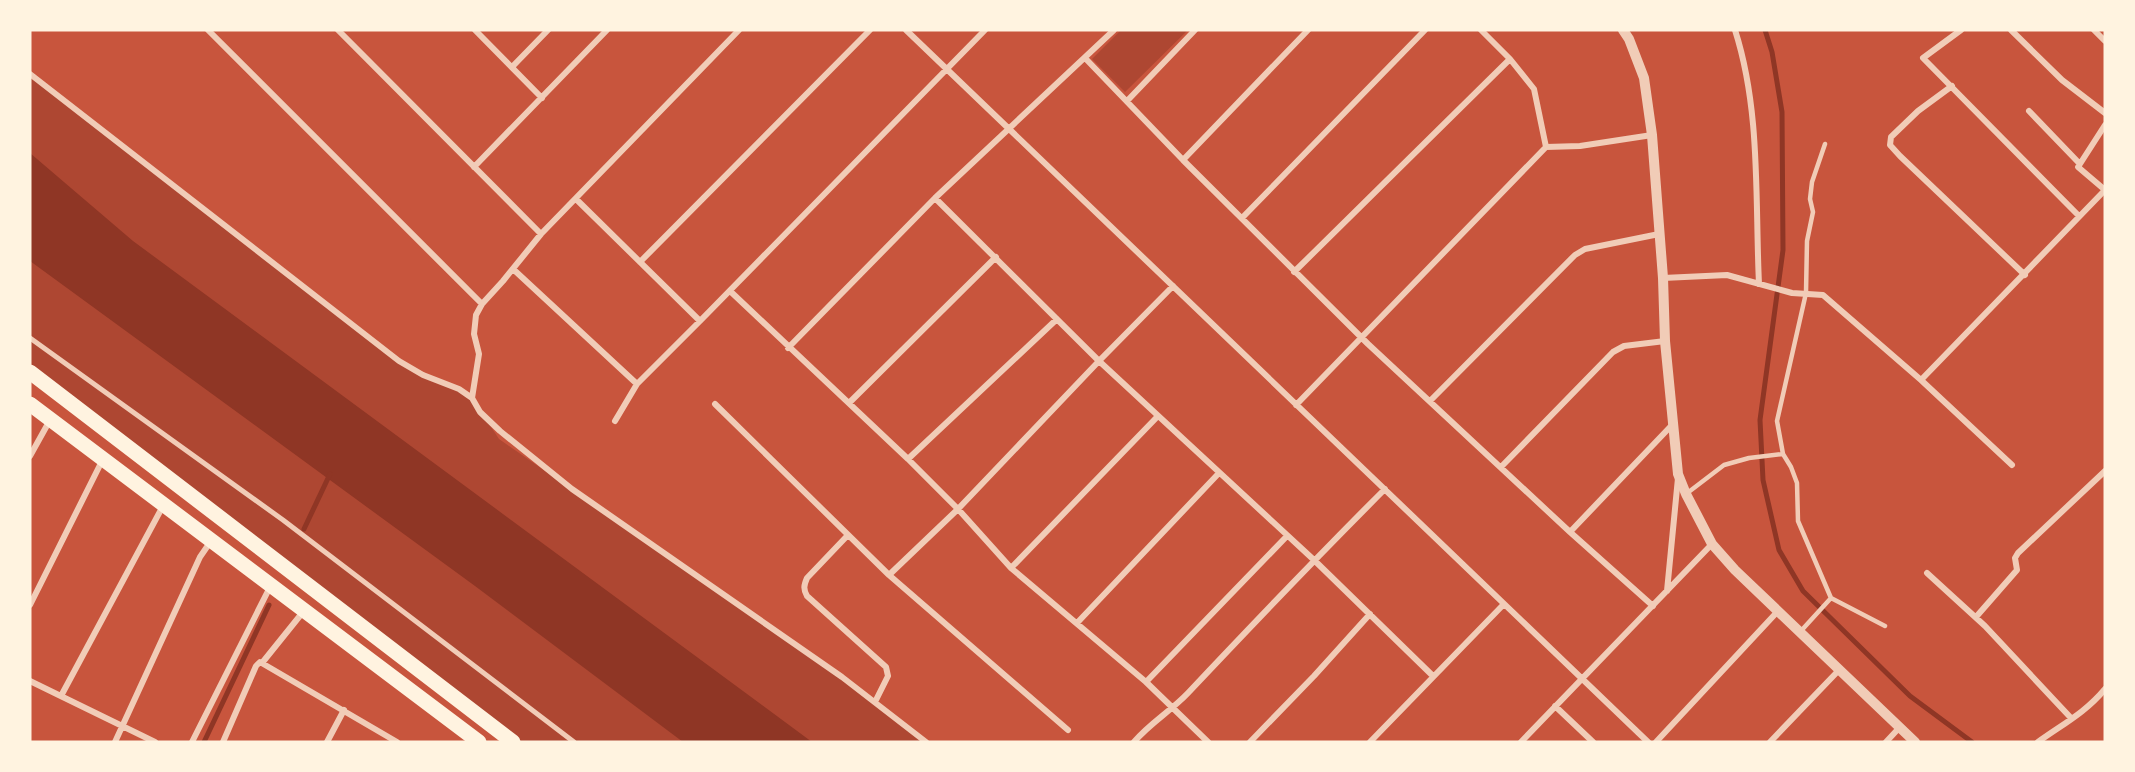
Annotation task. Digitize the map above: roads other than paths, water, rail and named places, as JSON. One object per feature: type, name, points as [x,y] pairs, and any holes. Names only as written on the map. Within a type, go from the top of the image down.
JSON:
[{"type":"main road","points":[[30,372],[513,742]]},
{"type":"main road","points":[[30,404],[479,742]]},
{"type":"street","points":[[208,30],[482,303]]},
{"type":"street","points":[[338,30],[541,234]]},
{"type":"street","points":[[475,30],[542,98]]},
{"type":"street","points":[[512,67],[548,30]]},
{"type":"street","points":[[474,167],[607,30]]},
{"type":"street","points":[[472,398],[479,354],[474,334],[476,315],[482,303],[541,234],[739,30]]},
{"type":"street","points":[[640,262],[870,30]]},
{"type":"street","points":[[906,30],[1648,742]]},
{"type":"street","points":[[615,421],[637,384],[985,30]]},
{"type":"street","points":[[788,348],[935,198],[1114,30]]},
{"type":"street","points":[[1127,101],[1195,30]]},
{"type":"street","points":[[1183,160],[1308,30]]},
{"type":"street","points":[[1242,218],[1425,30]]},
{"type":"street","points":[[1481,30],[1510,59],[1534,89],[1546,147]]},
{"type":"street","points":[[1623,30],[1629,39],[1644,78],[1652,135],[1663,278],[1665,341],[1678,474],[1667,591]]},
{"type":"street","points":[[1735,30],[1746,62],[1753,105],[1762,285]]},
{"type":"street","points":[[1961,30],[1923,58],[2079,216]]},
{"type":"street","points":[[2011,30],[2062,80],[2105,113]]},
{"type":"street","points":[[2094,30],[2105,41]]},
{"type":"street","points":[[1084,58],[1361,337],[1502,466],[1570,532],[1653,606]]},
{"type":"street","points":[[1294,272],[1510,59]]},
{"type":"street","points":[[30,74],[399,361],[423,375],[459,389],[472,398],[480,412],[500,431],[572,489],[875,702],[926,742]]},
{"type":"street","points":[[1952,86],[1905,121],[1891,137],[1890,145],[2025,275]]},
{"type":"street","points":[[2029,111],[2079,163]]},
{"type":"street","points":[[1921,380],[2105,190],[2079,169],[2079,163],[2105,125]]},
{"type":"street","points":[[1296,405],[1546,147],[1580,146],[1652,135]]},
{"type":"street","points":[[935,198],[1099,361],[1314,560],[1432,676]]},
{"type":"street","points":[[576,199],[700,321]]},
{"type":"street","points":[[1430,401],[1575,255],[1585,249],[1659,234]]},
{"type":"street","points":[[849,403],[996,257]]},
{"type":"street","points":[[513,269],[637,384]]},
{"type":"street","points":[[1663,278],[1727,275],[1792,293],[1823,295],[1921,380],[2012,465]]},
{"type":"street","points":[[889,575],[958,509],[1173,286]]},
{"type":"street","points":[[730,291],[908,459],[958,509],[1011,568],[1146,682],[1208,742]]},
{"type":"street","points":[[908,459],[1057,319]]},
{"type":"street","points":[[30,338],[329,554],[574,742]]},
{"type":"street","points":[[1502,466],[1613,352],[1624,346],[1665,341]]},
{"type":"street","points":[[715,404],[889,575],[1068,730]]},
{"type":"street","points":[[1011,568],[1158,416]]},
{"type":"street","points":[[30,456],[51,419]]},
{"type":"street","points":[[1570,532],[1672,425]]},
{"type":"street","points":[[30,605],[103,459]]},
{"type":"street","points":[[1976,617],[2017,570],[2015,558],[2018,553],[2105,471]]},
{"type":"street","points":[[1077,622],[1219,473]]},
{"type":"street","points":[[1678,474],[1712,544],[1735,570],[1915,742]]},
{"type":"street","points":[[1134,742],[1146,728],[1174,708],[1384,489]]},
{"type":"street","points":[[61,696],[164,504]]},
{"type":"street","points":[[848,535],[807,578],[804,591],[886,668],[888,676],[875,702]]},
{"type":"street","points":[[1146,682],[1287,536]]},
{"type":"street","points":[[115,742],[200,557],[211,540]]},
{"type":"street","points":[[1521,742],[1712,544]]},
{"type":"street","points":[[1928,573],[1976,617],[2071,718]]},
{"type":"street","points":[[192,742],[271,585]]},
{"type":"street","points":[[1370,742],[1504,604]]},
{"type":"street","points":[[223,742],[256,666],[262,663],[304,610]]},
{"type":"street","points":[[1656,742],[1778,611]]},
{"type":"street","points":[[1250,742],[1370,614]]},
{"type":"street","points":[[262,663],[397,742]]},
{"type":"street","points":[[1770,742],[1840,669]]},
{"type":"street","points":[[30,681],[155,742]]},
{"type":"street","points":[[2038,742],[2071,718],[2080,715],[2105,689]]},
{"type":"street","points":[[1555,706],[1593,742]]},
{"type":"street","points":[[327,742],[344,710]]},
{"type":"street","points":[[1886,742],[1900,727]]},
{"type":"lane","points":[[1825,144],[1812,182],[1810,199],[1813,212],[1808,241],[1806,293],[1777,421],[1783,454],[1797,483],[1798,520],[1831,598],[1885,626]]},
{"type":"lane","points":[[1686,494],[1724,465],[1749,458],[1783,454]]},
{"type":"lane","points":[[1800,632],[1831,598]]},
{"type":"waterway","points":[[1765,30],[1772,52],[1782,112],[1783,250],[1760,420],[1763,480],[1779,550],[1803,591],[1910,696],[1972,742]]},
{"type":"waterway","points":[[304,529],[330,474]]},
{"type":"waterway","points":[[204,742],[269,605]]}]
